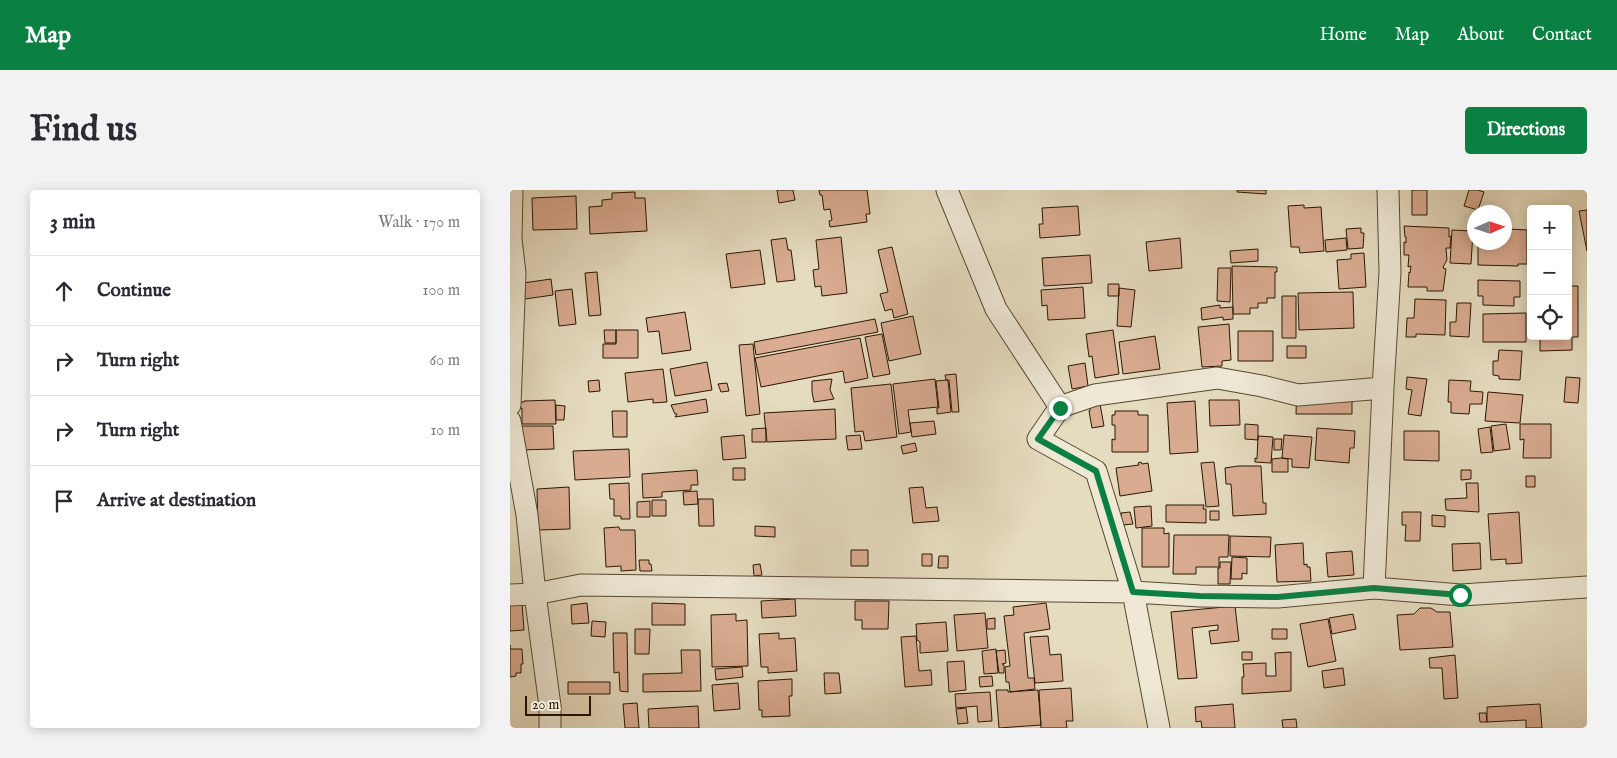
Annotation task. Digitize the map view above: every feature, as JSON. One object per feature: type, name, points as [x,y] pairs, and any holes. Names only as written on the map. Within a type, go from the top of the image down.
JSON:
[{"type":"street","points":[[510,405],[515,273],[512,239],[512,190]]},
{"type":"street","points":[[947,190],[996,309],[1060,408]]},
{"type":"street","points":[[1374,588],[1390,272],[1388,190]]},
{"type":"street","points":[[1159,728],[1133,592],[1096,471],[1038,439],[1060,408],[1096,395],[1217,378],[1298,395],[1383,388]]},
{"type":"street","points":[[510,421],[527,515],[535,594],[550,706],[550,728]]},
{"type":"street","points":[[510,595],[535,594],[581,585],[1133,592],[1200,596],[1278,597],[1374,588],[1460,595],[1587,588]]},
{"type":"building","points":[[777,190],[793,190],[795,200],[779,203]]},
{"type":"building","points":[[819,190],[867,190],[870,214],[866,214],[867,222],[830,227],[829,221],[832,220],[830,209],[824,210],[822,195],[820,195]]},
{"type":"building","points":[[1237,190],[1266,190],[1266,194],[1237,192]]},
{"type":"building","points":[[1412,190],[1427,190],[1427,215],[1412,215]]},
{"type":"building","points":[[1469,190],[1484,192],[1480,205],[1464,206]]},
{"type":"building","points":[[635,192],[635,198],[645,198],[647,231],[590,234],[589,207],[602,206],[602,200],[612,199],[612,193]]},
{"type":"building","points":[[576,196],[577,229],[533,230],[532,198]]},
{"type":"building","points":[[1304,205],[1304,208],[1321,207],[1324,251],[1300,253],[1299,247],[1291,247],[1288,206]]},
{"type":"building","points":[[1078,206],[1080,235],[1040,238],[1039,224],[1043,224],[1042,208]]},
{"type":"building","points":[[1587,210],[1587,251],[1579,211]]},
{"type":"building","points":[[1404,226],[1449,228],[1449,237],[1451,236],[1450,248],[1446,248],[1447,260],[1443,268],[1446,269],[1443,291],[1427,291],[1427,287],[1408,287],[1411,266],[1408,267],[1409,255],[1404,255],[1406,237]]},
{"type":"building","points":[[1361,228],[1361,233],[1364,233],[1363,248],[1348,249],[1346,229]]},
{"type":"building","points":[[1512,229],[1527,230],[1527,264],[1518,264],[1518,266],[1478,265],[1478,250],[1512,250]]},
{"type":"building","points":[[1452,230],[1467,231],[1467,250],[1472,250],[1471,264],[1450,263]]},
{"type":"building","points":[[841,237],[847,293],[822,296],[821,286],[815,287],[813,270],[819,269],[816,240]]},
{"type":"building","points":[[786,238],[788,250],[791,250],[795,280],[777,282],[771,240]]},
{"type":"building","points":[[1180,238],[1182,268],[1149,271],[1146,242]]},
{"type":"building","points":[[1346,238],[1347,250],[1326,252],[1325,240]]},
{"type":"building","points":[[892,247],[908,314],[894,318],[892,309],[885,311],[880,294],[888,292],[878,250]]},
{"type":"building","points":[[1258,249],[1258,261],[1231,263],[1230,251]]},
{"type":"building","points":[[760,250],[765,284],[731,288],[726,254]]},
{"type":"building","points":[[1364,253],[1366,287],[1339,289],[1337,260],[1351,259],[1351,254]]},
{"type":"building","points":[[1090,255],[1092,283],[1044,286],[1042,258]]},
{"type":"building","points":[[1232,266],[1277,267],[1277,272],[1275,272],[1275,298],[1267,298],[1267,303],[1258,303],[1258,308],[1250,308],[1250,314],[1233,314]]},
{"type":"building","points":[[1218,268],[1231,268],[1230,302],[1217,301]]},
{"type":"building","points":[[597,272],[601,315],[589,316],[585,273]]},
{"type":"building","points":[[551,279],[553,295],[518,300],[516,284]]},
{"type":"building","points":[[1478,280],[1520,281],[1520,297],[1514,297],[1514,306],[1483,305],[1483,296],[1478,296]]},
{"type":"building","points":[[1108,284],[1119,284],[1119,296],[1108,296]]},
{"type":"building","points":[[1572,286],[1578,286],[1578,337],[1572,337]]},
{"type":"building","points":[[1083,287],[1085,318],[1048,320],[1047,305],[1042,306],[1041,290]]},
{"type":"building","points":[[1119,288],[1135,290],[1131,327],[1117,326]]},
{"type":"building","points":[[572,289],[576,324],[559,326],[555,291]]},
{"type":"building","points":[[1353,292],[1354,328],[1299,330],[1298,293]]},
{"type":"building","points":[[1282,296],[1296,296],[1296,338],[1282,338]]},
{"type":"building","points":[[1415,299],[1446,300],[1445,335],[1416,334],[1416,337],[1406,337],[1407,318],[1414,318]]},
{"type":"building","points":[[1457,303],[1471,303],[1469,337],[1450,336],[1450,322],[1456,322]]},
{"type":"building","points":[[1220,305],[1220,308],[1233,307],[1233,319],[1223,320],[1223,317],[1202,320],[1201,308]]},
{"type":"building","points":[[685,312],[691,350],[662,354],[659,331],[648,332],[646,318]]},
{"type":"building","points":[[1526,313],[1526,342],[1483,342],[1483,314]]},
{"type":"building","points":[[913,316],[921,354],[889,361],[881,323]]},
{"type":"building","points":[[875,319],[878,332],[756,355],[754,342]]},
{"type":"building","points":[[1229,324],[1231,360],[1222,361],[1222,366],[1202,367],[1198,327]]},
{"type":"building","points":[[604,330],[616,330],[616,343],[605,343]]},
{"type":"building","points":[[616,330],[638,330],[638,358],[603,358],[603,344],[616,344]]},
{"type":"building","points":[[1113,330],[1119,374],[1095,378],[1092,356],[1089,357],[1086,334]]},
{"type":"building","points":[[1238,331],[1273,331],[1273,361],[1238,361]]},
{"type":"building","points":[[882,334],[890,374],[873,377],[865,337]]},
{"type":"building","points":[[1155,336],[1160,369],[1123,374],[1119,342]]},
{"type":"building","points":[[860,338],[868,378],[845,383],[843,371],[761,387],[755,358]]},
{"type":"building","points":[[1540,340],[1572,340],[1572,350],[1540,351]]},
{"type":"building","points":[[753,344],[760,414],[746,416],[739,345]]},
{"type":"building","points":[[1287,346],[1306,346],[1306,358],[1287,358]]},
{"type":"building","points":[[1499,350],[1522,351],[1520,380],[1499,379],[1499,376],[1493,375],[1493,361],[1498,361]]},
{"type":"building","points":[[707,362],[712,390],[675,396],[670,369]]},
{"type":"building","points":[[1085,363],[1088,386],[1072,389],[1068,366]]},
{"type":"building","points":[[663,369],[667,402],[653,403],[653,399],[628,402],[625,373]]},
{"type":"building","points":[[956,374],[959,412],[952,412],[949,380],[946,380],[945,375]]},
{"type":"building","points":[[1407,377],[1427,379],[1421,416],[1408,414],[1412,390],[1406,389]]},
{"type":"building","points":[[1566,377],[1580,378],[1578,403],[1564,402]]},
{"type":"building","points":[[832,379],[830,390],[834,399],[814,402],[812,381]]},
{"type":"building","points":[[935,379],[938,407],[908,410],[911,432],[899,434],[893,384]]},
{"type":"building","points":[[599,380],[600,391],[589,392],[588,381]]},
{"type":"building","points":[[948,380],[951,412],[937,414],[937,408],[939,408],[936,381]]},
{"type":"building","points":[[1449,380],[1471,381],[1470,391],[1483,392],[1482,404],[1470,404],[1469,414],[1451,413],[1451,402],[1448,402]]},
{"type":"building","points":[[727,383],[729,391],[721,392],[718,384]]},
{"type":"building","points":[[891,384],[897,437],[865,441],[863,431],[855,432],[851,388]]},
{"type":"building","points":[[1297,384],[1352,384],[1352,414],[1296,414]]},
{"type":"building","points":[[1488,392],[1523,395],[1520,423],[1485,421]]},
{"type":"building","points":[[706,399],[708,412],[675,417],[677,414],[675,414],[671,405]]},
{"type":"building","points":[[555,400],[556,424],[522,424],[520,402]]},
{"type":"building","points":[[1209,400],[1239,400],[1240,425],[1210,426]]},
{"type":"building","points":[[1195,401],[1198,452],[1170,454],[1167,403]]},
{"type":"building","points":[[1100,404],[1104,426],[1092,428],[1090,406]]},
{"type":"building","points":[[556,405],[565,406],[564,420],[556,420]]},
{"type":"building","points":[[835,409],[836,439],[767,442],[764,413]]},
{"type":"building","points":[[612,411],[627,411],[627,437],[613,437]]},
{"type":"building","points":[[1115,411],[1138,411],[1138,415],[1148,415],[1148,452],[1112,452],[1112,439],[1115,440],[1115,425],[1112,425],[1112,415],[1115,415]]},
{"type":"building","points":[[934,421],[936,434],[912,437],[910,423]]},
{"type":"building","points":[[1245,424],[1258,425],[1258,440],[1245,439]]},
{"type":"building","points":[[1506,424],[1510,449],[1494,451],[1491,426]]},
{"type":"building","points":[[1520,424],[1551,424],[1551,458],[1523,458],[1524,439],[1520,440]]},
{"type":"building","points":[[517,426],[553,426],[554,449],[518,450]]},
{"type":"building","points":[[1490,427],[1493,452],[1481,453],[1478,429]]},
{"type":"building","points":[[766,428],[766,442],[752,442],[752,429]]},
{"type":"building","points":[[1317,428],[1355,431],[1354,448],[1350,448],[1349,463],[1315,460]]},
{"type":"building","points":[[1404,431],[1439,431],[1439,461],[1404,460]]},
{"type":"building","points":[[744,435],[746,458],[723,460],[721,437]]},
{"type":"building","points":[[860,435],[862,449],[848,450],[846,436]]},
{"type":"building","points":[[1284,435],[1312,437],[1309,468],[1292,467],[1292,459],[1282,458]]},
{"type":"building","points":[[1258,436],[1273,437],[1271,463],[1255,462],[1255,458],[1257,459]]},
{"type":"building","points":[[1274,439],[1282,439],[1281,450],[1274,450]]},
{"type":"building","points":[[915,443],[917,451],[903,454],[901,446]]},
{"type":"building","points":[[629,449],[630,477],[575,480],[573,451]]},
{"type":"building","points":[[1272,459],[1288,459],[1288,472],[1272,472]]},
{"type":"building","points":[[1141,462],[1142,464],[1148,463],[1152,491],[1120,496],[1116,468],[1139,465],[1138,463]]},
{"type":"building","points":[[1214,462],[1219,506],[1206,507],[1201,463]]},
{"type":"building","points":[[1261,466],[1263,503],[1266,503],[1266,514],[1233,516],[1231,484],[1226,484],[1225,468]]},
{"type":"building","points":[[733,468],[745,468],[745,480],[733,480]]},
{"type":"building","points":[[697,470],[698,485],[691,485],[691,490],[662,492],[662,497],[643,498],[642,474]]},
{"type":"building","points":[[1461,470],[1471,470],[1471,479],[1461,480]]},
{"type":"building","points":[[1526,476],[1535,476],[1535,487],[1526,487]]},
{"type":"building","points":[[629,483],[630,519],[621,519],[621,516],[614,516],[614,499],[610,499],[609,484]]},
{"type":"building","points":[[1466,483],[1478,483],[1479,512],[1446,510],[1445,499],[1467,498]]},
{"type":"building","points":[[569,487],[570,529],[538,530],[537,489]]},
{"type":"building","points":[[923,487],[926,508],[937,507],[939,521],[913,523],[909,488]]},
{"type":"building","points":[[697,491],[698,504],[684,505],[683,492]]},
{"type":"building","points":[[698,499],[713,499],[714,526],[699,526]]},
{"type":"building","points":[[652,500],[666,500],[666,516],[652,516]]},
{"type":"building","points":[[650,501],[650,517],[637,517],[637,502]]},
{"type":"building","points":[[1166,505],[1204,505],[1203,509],[1206,509],[1206,523],[1166,522]]},
{"type":"building","points":[[1151,506],[1152,526],[1136,528],[1134,507]]},
{"type":"building","points":[[1210,511],[1219,511],[1219,520],[1210,520]]},
{"type":"building","points":[[1130,512],[1133,524],[1122,525],[1121,513]]},
{"type":"building","points":[[1402,512],[1421,512],[1420,541],[1405,541],[1406,525],[1402,525]]},
{"type":"building","points":[[1519,512],[1522,563],[1506,564],[1506,559],[1491,560],[1488,514]]},
{"type":"building","points":[[1432,515],[1445,516],[1445,527],[1432,526]]},
{"type":"building","points":[[755,526],[775,527],[775,537],[755,536]]},
{"type":"building","points":[[619,527],[620,530],[635,530],[636,570],[621,571],[621,566],[606,567],[604,528]]},
{"type":"building","points":[[1142,528],[1164,528],[1164,534],[1169,533],[1169,567],[1142,567]]},
{"type":"building","points":[[1174,535],[1229,535],[1228,557],[1219,557],[1219,567],[1196,567],[1196,574],[1173,574]]},
{"type":"building","points":[[1230,536],[1271,537],[1270,557],[1230,556]]},
{"type":"building","points":[[1303,543],[1304,565],[1307,564],[1307,567],[1310,567],[1311,581],[1277,582],[1275,545]]},
{"type":"building","points":[[1480,543],[1481,569],[1453,571],[1452,544]]},
{"type":"building","points":[[851,550],[868,550],[868,566],[851,566]]},
{"type":"building","points":[[1352,551],[1354,575],[1328,577],[1326,553]]},
{"type":"building","points":[[922,554],[932,554],[932,566],[922,566]]},
{"type":"building","points":[[939,556],[948,556],[948,568],[938,568]]},
{"type":"building","points":[[1232,557],[1247,558],[1247,574],[1242,573],[1242,579],[1231,579]]},
{"type":"building","points":[[639,560],[649,560],[652,571],[640,571]]},
{"type":"building","points":[[1220,562],[1231,562],[1230,584],[1218,584]]},
{"type":"building","points":[[760,564],[762,575],[754,576],[753,565]]},
{"type":"building","points":[[795,599],[796,616],[762,618],[761,601]]},
{"type":"building","points":[[855,601],[889,601],[888,629],[862,629],[862,620],[855,620]]},
{"type":"building","points":[[510,603],[522,603],[524,630],[510,631]]},
{"type":"building","points":[[587,603],[589,623],[572,624],[571,605]]},
{"type":"building","points":[[652,603],[685,604],[685,625],[652,625]]},
{"type":"building","points":[[1046,603],[1050,629],[1024,633],[1028,678],[1034,678],[1035,689],[1010,692],[1009,682],[1006,682],[1005,667],[1010,666],[1004,616],[1014,615],[1013,607]]},
{"type":"building","points":[[1235,606],[1239,641],[1211,644],[1209,631],[1218,630],[1218,625],[1192,628],[1197,678],[1178,679],[1171,612]]},
{"type":"building","points":[[1420,608],[1431,608],[1437,612],[1450,612],[1453,647],[1400,650],[1397,615],[1414,614]]},
{"type":"building","points":[[985,613],[988,648],[957,651],[954,615]]},
{"type":"building","points":[[736,614],[736,621],[747,620],[748,666],[712,667],[711,615]]},
{"type":"building","points":[[1353,614],[1356,629],[1332,634],[1329,618]]},
{"type":"building","points":[[995,618],[995,629],[987,629],[987,619]]},
{"type":"building","points":[[1328,619],[1336,661],[1308,667],[1300,624]]},
{"type":"building","points":[[592,621],[606,622],[605,637],[591,636]]},
{"type":"building","points":[[946,622],[948,651],[920,653],[920,642],[917,640],[916,624]]},
{"type":"building","points":[[635,629],[650,629],[649,654],[635,654]]},
{"type":"building","points":[[1272,629],[1287,629],[1287,639],[1272,639]]},
{"type":"building","points":[[613,633],[627,633],[628,692],[620,691],[619,672],[614,673]]},
{"type":"building","points":[[779,633],[779,639],[795,638],[797,671],[768,673],[768,667],[761,667],[759,634]]},
{"type":"building","points":[[916,636],[919,671],[931,670],[932,685],[905,687],[901,637]]},
{"type":"building","points":[[1048,636],[1050,655],[1061,654],[1063,681],[1035,683],[1030,637]]},
{"type":"building","points":[[510,649],[522,649],[523,664],[521,664],[521,673],[516,673],[516,676],[510,677]]},
{"type":"building","points":[[996,649],[998,673],[984,674],[982,651]]},
{"type":"building","points":[[681,650],[700,650],[701,691],[643,692],[643,674],[682,673]]},
{"type":"building","points":[[1005,650],[1006,663],[1002,664],[1004,665],[1004,673],[999,673],[996,651]]},
{"type":"building","points":[[1242,652],[1252,652],[1252,660],[1242,660]]},
{"type":"building","points":[[1291,652],[1291,691],[1242,694],[1243,664],[1266,663],[1266,676],[1276,676],[1275,653]]},
{"type":"building","points":[[1455,655],[1458,698],[1444,699],[1442,668],[1430,668],[1429,658]]},
{"type":"building","points":[[964,661],[966,690],[949,692],[947,662]]},
{"type":"building","points":[[742,667],[743,677],[716,680],[715,669]]},
{"type":"building","points":[[1343,668],[1345,685],[1324,688],[1322,671]]},
{"type":"building","points":[[824,673],[839,673],[841,693],[825,694]]},
{"type":"building","points":[[992,676],[993,686],[980,687],[979,677]]},
{"type":"building","points":[[792,679],[792,696],[789,696],[790,716],[762,717],[762,710],[759,710],[758,681]]},
{"type":"building","points":[[568,682],[610,682],[610,694],[568,694]]},
{"type":"building","points":[[738,683],[740,709],[714,711],[712,685]]},
{"type":"building","points":[[1071,688],[1073,721],[1066,721],[1067,728],[1041,728],[1039,690]]},
{"type":"building","points":[[996,690],[1008,690],[1008,692],[1038,690],[1041,725],[999,728]]},
{"type":"building","points":[[990,692],[992,721],[978,722],[977,706],[956,708],[955,694]]},
{"type":"building","points":[[637,703],[639,728],[625,728],[623,704]]},
{"type":"building","points":[[1233,704],[1235,728],[1202,728],[1201,721],[1196,722],[1195,707]]},
{"type":"building","points":[[1540,704],[1542,728],[1526,728],[1526,720],[1487,722],[1487,707]]},
{"type":"building","points":[[698,706],[699,728],[649,728],[648,709]]},
{"type":"building","points":[[966,708],[968,723],[958,724],[956,709]]},
{"type":"building","points":[[1479,713],[1486,713],[1487,722],[1480,722]]},
{"type":"building","points":[[1296,719],[1297,728],[1283,728],[1282,720]]},
{"type":"route","points":[[1060,408],[1038,439],[1096,471],[1133,592],[1200,596],[1278,597],[1374,588],[1460,595]]}]
